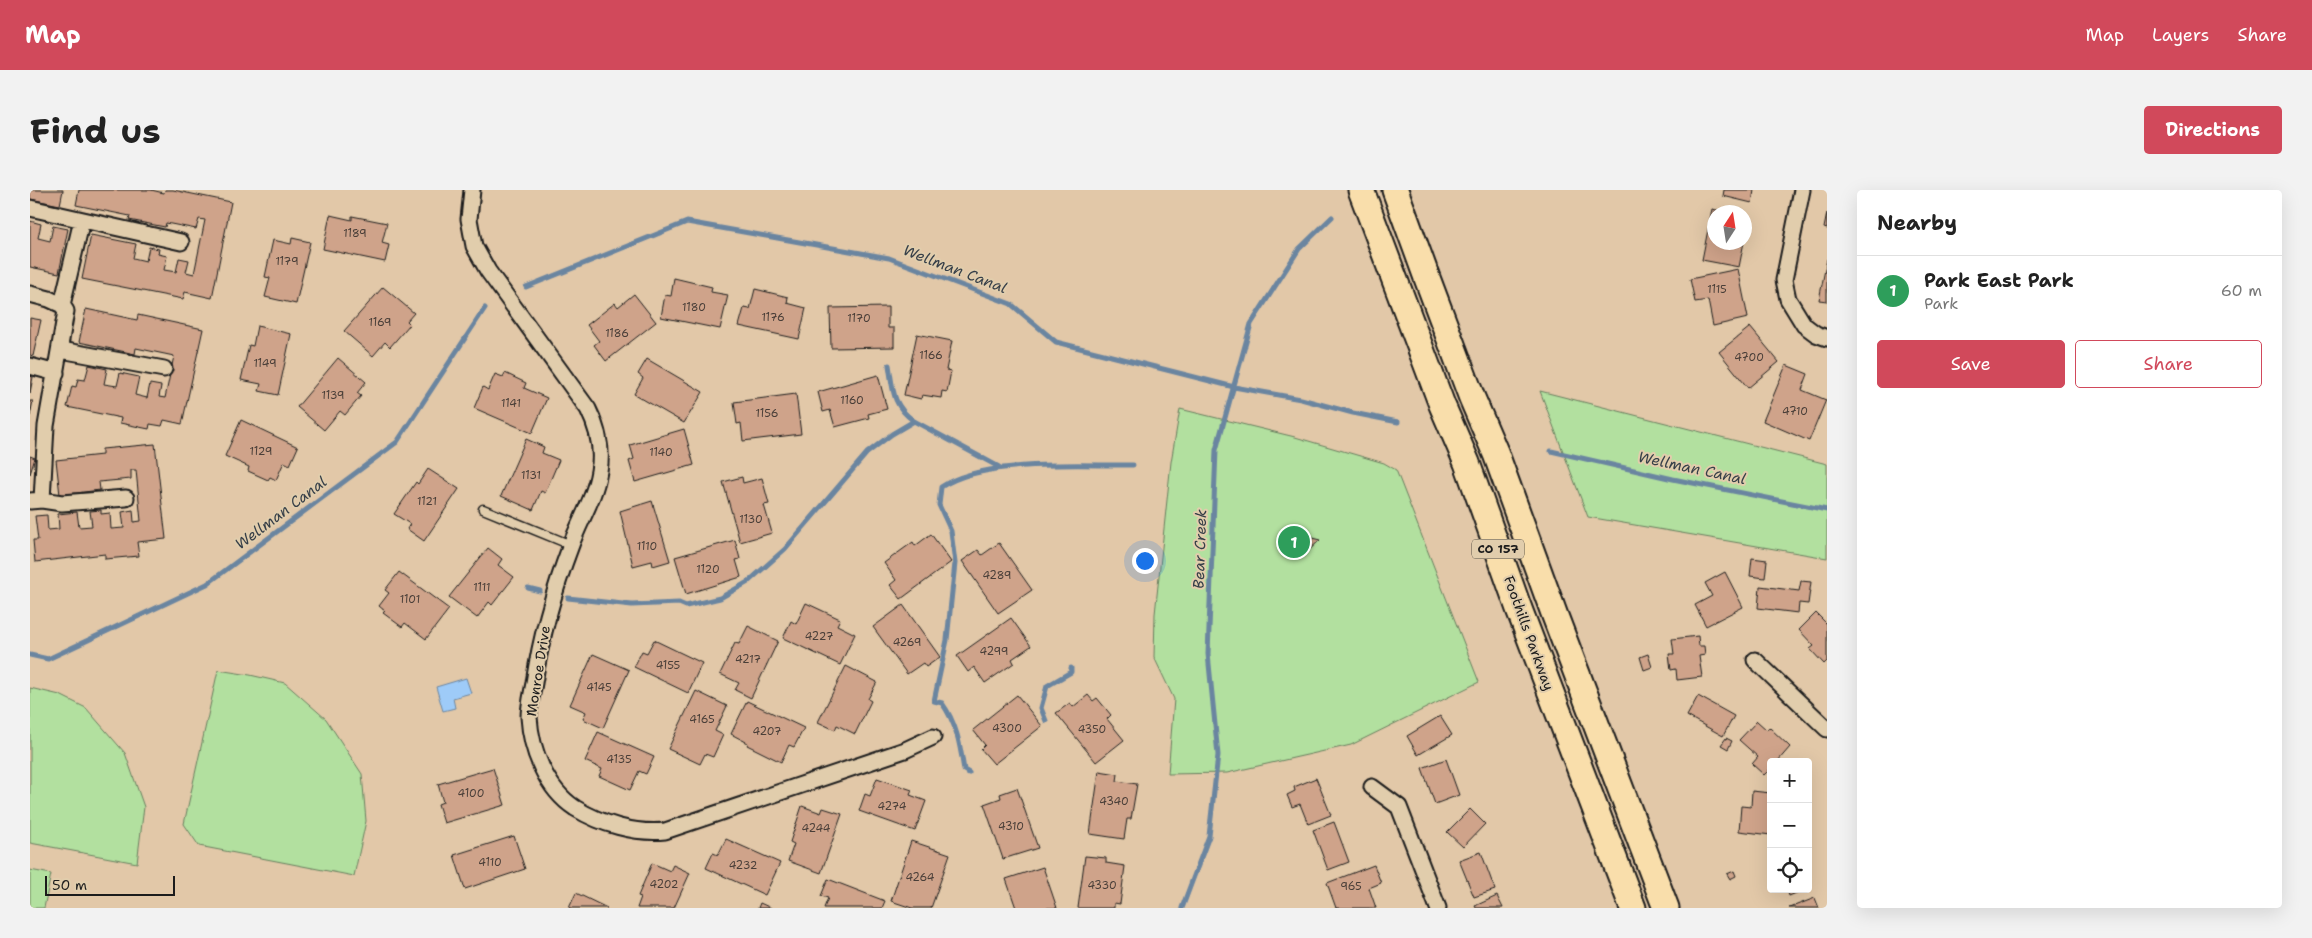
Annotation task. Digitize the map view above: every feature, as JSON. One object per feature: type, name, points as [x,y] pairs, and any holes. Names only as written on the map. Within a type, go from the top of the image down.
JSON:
[{"type":"highway","points":[[1356,190],[1380,246]]},
{"type":"highway","name":"Foothills Parkway","points":[[1361,190],[1380,246],[1442,405],[1467,463],[1519,609],[1633,908]]},
{"type":"highway","name":"CO 157","points":[[1396,190],[1472,398],[1496,454],[1666,908]]},
{"type":"street","name":"Monroe Drive","points":[[472,190],[469,220],[474,246],[478,254],[509,303],[536,336],[588,409],[596,427],[600,470],[571,545],[540,646],[529,715],[536,751],[549,781],[566,802],[590,817],[631,830],[652,833],[665,831],[905,750],[933,737]]},
{"type":"street","points":[[1802,190],[1784,280],[1788,299],[1804,325],[1816,334],[1827,338]]},
{"type":"street","points":[[30,208],[181,242]]},
{"type":"street","points":[[62,305],[82,220]]},
{"type":"street","points":[[30,294],[62,305],[66,311],[46,426],[36,500],[62,503],[126,498]]},
{"type":"street","points":[[60,350],[164,369]]},
{"type":"street","points":[[30,366],[56,373]]},
{"type":"street","points":[[1755,660],[1827,729]]},
{"type":"street","points":[[1372,787],[1399,807],[1438,908]]},
{"type":"lane","points":[[483,509],[571,545]]},
{"type":"green space","points":[[1540,391],[1827,464],[1827,558],[1588,517]]},
{"type":"green space","points":[[1180,409],[1295,437],[1384,463],[1396,470],[1479,682],[1351,745],[1227,773],[1168,774],[1174,699],[1154,657],[1155,614],[1171,462]]},
{"type":"green space","points":[[218,670],[285,683],[326,719],[362,774],[366,821],[354,876],[199,846],[184,824]]},
{"type":"green space","points":[[30,688],[60,695],[86,708],[125,753],[144,807],[137,863],[30,843]]},
{"type":"green space","points":[[30,870],[51,874],[44,908],[30,908]]},
{"type":"water","points":[[466,678],[471,693],[453,698],[455,708],[443,711],[436,687]]},
{"type":"building","points":[[30,190],[63,190],[60,205],[30,199]]},
{"type":"building","points":[[79,190],[151,190],[164,193],[165,190],[173,190],[231,202],[212,298],[185,292],[183,299],[82,279],[91,235],[136,244],[133,258],[146,261],[149,247],[159,249],[158,254],[167,256],[164,270],[176,272],[179,258],[189,260],[186,272],[194,274],[205,220],[199,219],[196,229],[166,223],[165,227],[129,220],[130,216],[76,205]]},
{"type":"building","points":[[1724,190],[1754,190],[1752,203],[1723,196]]},
{"type":"building","points":[[1827,213],[1827,229],[1824,228]]},
{"type":"building","points":[[330,215],[352,220],[352,216],[387,223],[382,243],[389,245],[385,262],[323,249]]},
{"type":"building","points":[[30,221],[41,224],[38,238],[50,241],[53,226],[68,229],[59,273],[30,267]]},
{"type":"building","points":[[1707,234],[1707,250],[1742,250],[1739,267],[1702,260]]},
{"type":"building","points":[[292,238],[310,242],[296,304],[265,297],[270,278],[265,277],[273,240],[291,244]]},
{"type":"building","points":[[1827,259],[1827,301],[1819,300]]},
{"type":"building","points":[[1738,269],[1748,318],[1713,326],[1708,300],[1695,302],[1690,279]]},
{"type":"building","points":[[674,278],[712,287],[711,292],[728,295],[720,329],[661,317],[665,295],[671,296]]},
{"type":"building","points":[[383,287],[414,313],[407,321],[410,324],[390,347],[385,342],[373,356],[344,331]]},
{"type":"building","points":[[755,289],[788,297],[787,303],[806,308],[799,339],[739,326],[744,308],[750,309]]},
{"type":"building","points":[[634,294],[656,322],[606,361],[594,345],[599,341],[587,325],[615,303],[618,307]]},
{"type":"building","points":[[888,307],[888,328],[894,328],[894,347],[831,348],[830,308]]},
{"type":"building","points":[[86,309],[137,320],[138,315],[203,329],[182,424],[164,420],[162,426],[150,424],[149,429],[120,423],[121,418],[67,407],[72,386],[76,387],[78,379],[85,380],[89,365],[107,369],[104,384],[117,386],[120,373],[139,377],[135,395],[147,398],[150,384],[161,386],[159,397],[165,398],[174,356],[136,348],[135,354],[79,342]]},
{"type":"building","points":[[30,318],[41,320],[33,356],[30,355]]},
{"type":"building","points":[[257,326],[291,334],[278,395],[259,391],[261,384],[241,380],[249,345],[253,346]]},
{"type":"building","points":[[1750,327],[1779,362],[1748,388],[1719,352]]},
{"type":"building","points":[[917,334],[952,341],[946,370],[951,371],[947,392],[942,391],[941,398],[922,395],[921,399],[904,395]]},
{"type":"building","points":[[338,358],[366,382],[357,393],[361,396],[345,415],[340,411],[324,430],[297,407]]},
{"type":"building","points":[[647,359],[703,392],[684,423],[634,394],[643,378],[638,374]]},
{"type":"building","points":[[1786,365],[1808,374],[1802,390],[1826,400],[1809,441],[1763,421]]},
{"type":"building","points":[[505,373],[526,383],[524,388],[547,398],[532,433],[474,408],[483,387],[488,390],[495,374],[503,377]]},
{"type":"building","points":[[878,375],[887,409],[868,414],[869,418],[835,427],[830,410],[823,412],[818,392]]},
{"type":"building","points":[[30,376],[33,377],[30,393]]},
{"type":"building","points":[[796,394],[801,434],[743,441],[741,423],[737,424],[734,402]]},
{"type":"building","points":[[30,401],[33,401],[30,416]]},
{"type":"building","points":[[241,420],[298,447],[290,465],[284,462],[276,480],[270,477],[268,480],[248,471],[249,467],[225,456]]},
{"type":"building","points":[[684,429],[694,465],[635,482],[629,461],[634,459],[630,445]]},
{"type":"building","points":[[526,439],[544,447],[542,453],[559,460],[545,493],[541,491],[533,510],[501,496]]},
{"type":"building","points":[[155,444],[166,539],[137,542],[139,556],[105,559],[105,554],[35,562],[33,540],[38,540],[35,516],[47,515],[48,530],[59,529],[58,514],[77,512],[79,527],[92,526],[90,511],[101,510],[101,514],[110,513],[111,529],[124,528],[122,512],[133,510],[134,522],[141,521],[136,470],[131,470],[131,479],[99,482],[100,490],[60,495],[56,460],[102,455],[102,449]]},
{"type":"building","points":[[30,456],[35,458],[30,474]]},
{"type":"building","points":[[428,469],[459,489],[424,541],[407,529],[410,524],[394,514],[416,482],[418,484]]},
{"type":"building","points":[[742,477],[743,483],[762,478],[769,504],[764,505],[772,533],[740,542],[723,482]]},
{"type":"building","points":[[652,501],[670,561],[653,566],[652,561],[633,566],[620,511]]},
{"type":"building","points":[[931,534],[951,562],[901,599],[890,585],[896,580],[884,563],[913,542],[915,546]]},
{"type":"building","points":[[1296,534],[1320,540],[1306,553]]},
{"type":"building","points":[[735,540],[740,559],[736,560],[741,577],[686,594],[675,557]]},
{"type":"building","points":[[999,543],[1032,590],[998,613],[962,561],[978,550],[982,555]]},
{"type":"building","points":[[488,548],[502,559],[498,565],[514,577],[492,605],[489,602],[477,618],[449,597]]},
{"type":"building","points":[[1752,558],[1767,560],[1765,578],[1750,576]]},
{"type":"building","points":[[399,572],[449,609],[426,639],[405,623],[402,627],[383,613],[385,611],[379,606],[389,593],[385,590]]},
{"type":"building","points":[[1725,572],[1743,607],[1706,626],[1695,605],[1712,596],[1705,583]]},
{"type":"building","points":[[1801,581],[1811,582],[1808,604],[1799,603],[1798,613],[1758,608],[1760,586],[1799,591]]},
{"type":"building","points":[[806,603],[840,619],[837,625],[855,634],[840,665],[783,638],[791,621],[796,624]]},
{"type":"building","points":[[903,605],[940,657],[926,667],[923,663],[907,674],[873,627]]},
{"type":"building","points":[[1816,613],[1827,624],[1827,661],[1824,664],[1810,649],[1814,646],[1799,630]]},
{"type":"building","points":[[1011,618],[1031,646],[1012,659],[1014,663],[985,683],[974,667],[968,672],[957,656]]},
{"type":"building","points":[[748,626],[778,641],[751,698],[735,690],[739,683],[720,674],[735,643],[739,644]]},
{"type":"building","points":[[1698,636],[1699,646],[1704,646],[1705,655],[1699,656],[1702,677],[1677,680],[1676,669],[1671,670],[1669,654],[1674,654],[1672,639]]},
{"type":"building","points":[[654,640],[702,663],[688,693],[634,667],[642,651],[647,653]]},
{"type":"building","points":[[593,654],[629,670],[603,728],[583,719],[586,712],[570,705]]},
{"type":"building","points":[[1648,654],[1652,667],[1644,670],[1640,657]]},
{"type":"building","points":[[846,666],[877,682],[868,699],[871,701],[855,734],[837,725],[835,730],[818,722]]},
{"type":"building","points":[[696,691],[727,706],[715,731],[723,735],[713,757],[705,754],[700,764],[668,749]]},
{"type":"building","points":[[1017,695],[1042,726],[994,764],[981,749],[985,745],[973,730]]},
{"type":"building","points":[[1088,695],[1093,701],[1097,698],[1111,715],[1107,719],[1124,740],[1096,762],[1056,713],[1070,703],[1073,707]]},
{"type":"building","points":[[1698,696],[1734,716],[1723,736],[1687,716]]},
{"type":"building","points":[[747,701],[804,728],[794,747],[789,745],[781,762],[747,745],[748,743],[731,734]]},
{"type":"building","points":[[1440,716],[1452,735],[1418,755],[1407,736]]},
{"type":"building","points":[[1757,721],[1767,730],[1769,727],[1790,747],[1780,758],[1767,758],[1767,772],[1764,775],[1752,764],[1758,757],[1739,740]]},
{"type":"building","points":[[598,732],[654,757],[646,774],[639,771],[630,790],[599,776],[602,769],[585,761]]},
{"type":"building","points":[[1726,738],[1732,741],[1728,749],[1721,745]]},
{"type":"building","points":[[1446,759],[1459,795],[1435,804],[1422,768]]},
{"type":"building","points":[[493,768],[505,805],[444,823],[438,804],[443,802],[438,784]]},
{"type":"building","points":[[1099,771],[1118,774],[1117,781],[1137,784],[1131,819],[1127,819],[1124,839],[1090,834]]},
{"type":"building","points":[[877,778],[912,790],[910,795],[926,801],[915,831],[859,811],[865,794],[870,796]]},
{"type":"building","points":[[1316,778],[1331,815],[1308,824],[1300,804],[1292,807],[1287,795],[1295,791],[1294,787]]},
{"type":"building","points":[[1017,788],[1038,848],[1003,859],[984,804],[1001,798],[1000,794]]},
{"type":"building","points":[[1752,791],[1767,793],[1767,834],[1739,831],[1741,806],[1751,807]]},
{"type":"building","points":[[802,806],[821,813],[823,808],[842,814],[821,873],[788,861],[794,844],[790,842]]},
{"type":"building","points":[[1470,809],[1485,824],[1463,847],[1447,832]]},
{"type":"building","points":[[1334,822],[1349,862],[1328,870],[1313,830]]},
{"type":"building","points":[[514,836],[525,869],[465,889],[454,855]]},
{"type":"building","points":[[726,839],[780,863],[765,895],[706,868],[713,853],[718,855]]},
{"type":"building","points":[[911,841],[950,854],[931,908],[912,908],[891,901]]},
{"type":"building","points":[[1481,852],[1495,890],[1474,897],[1459,860]]},
{"type":"building","points":[[1085,856],[1106,858],[1106,863],[1125,866],[1120,904],[1114,903],[1114,908],[1078,908]]},
{"type":"building","points":[[652,863],[670,871],[673,865],[690,873],[674,908],[637,908],[641,897],[638,896]]},
{"type":"building","points":[[1374,865],[1381,883],[1369,888],[1376,908],[1336,908],[1327,883]]},
{"type":"building","points":[[1043,867],[1057,908],[1016,908],[1006,879]]},
{"type":"building","points":[[1734,871],[1736,876],[1730,879],[1727,874]]},
{"type":"building","points":[[828,879],[885,901],[882,908],[824,908],[828,898],[821,896]]},
{"type":"building","points":[[576,893],[607,908],[569,908]]},
{"type":"building","points":[[1497,896],[1503,908],[1476,908],[1475,906]]},
{"type":"building","points":[[1815,898],[1819,908],[1789,908]]},
{"type":"building","points":[[760,903],[771,908],[758,908]]},
{"type":"waterway","name":"Bear Creek","points":[[1182,908],[1209,836],[1218,755],[1208,654],[1216,450],[1251,324],[1299,249],[1332,217]]},
{"type":"waterway","name":"Wellman Canal","points":[[526,287],[687,222],[889,258],[1011,304],[1056,342],[1234,387],[1301,399],[1353,413],[1398,422]]},
{"type":"waterway","name":"Wellman Canal","points":[[30,655],[48,659],[207,584],[397,442],[485,308]]},
{"type":"waterway","points":[[889,365],[891,382],[897,403],[907,415],[914,421],[999,467]]},
{"type":"waterway","points":[[568,598],[632,605],[679,603],[686,606],[720,598],[748,582],[785,549],[867,453],[892,434],[914,421]]},
{"type":"waterway","name":"Wellman Canal","points":[[1551,451],[1673,479],[1827,510]]},
{"type":"waterway","points":[[969,773],[964,770],[959,743],[951,719],[942,703],[934,701],[947,640],[955,563],[951,531],[939,505],[941,487],[959,478],[982,471],[1007,468],[1061,465],[1133,465]]},
{"type":"waterway","points":[[528,588],[540,591]]},
{"type":"waterway","points":[[1046,721],[1041,708],[1047,686],[1071,672],[1071,668]]},
{"type":"place","name":"Park East Park","points":[[1294,542]]}]
